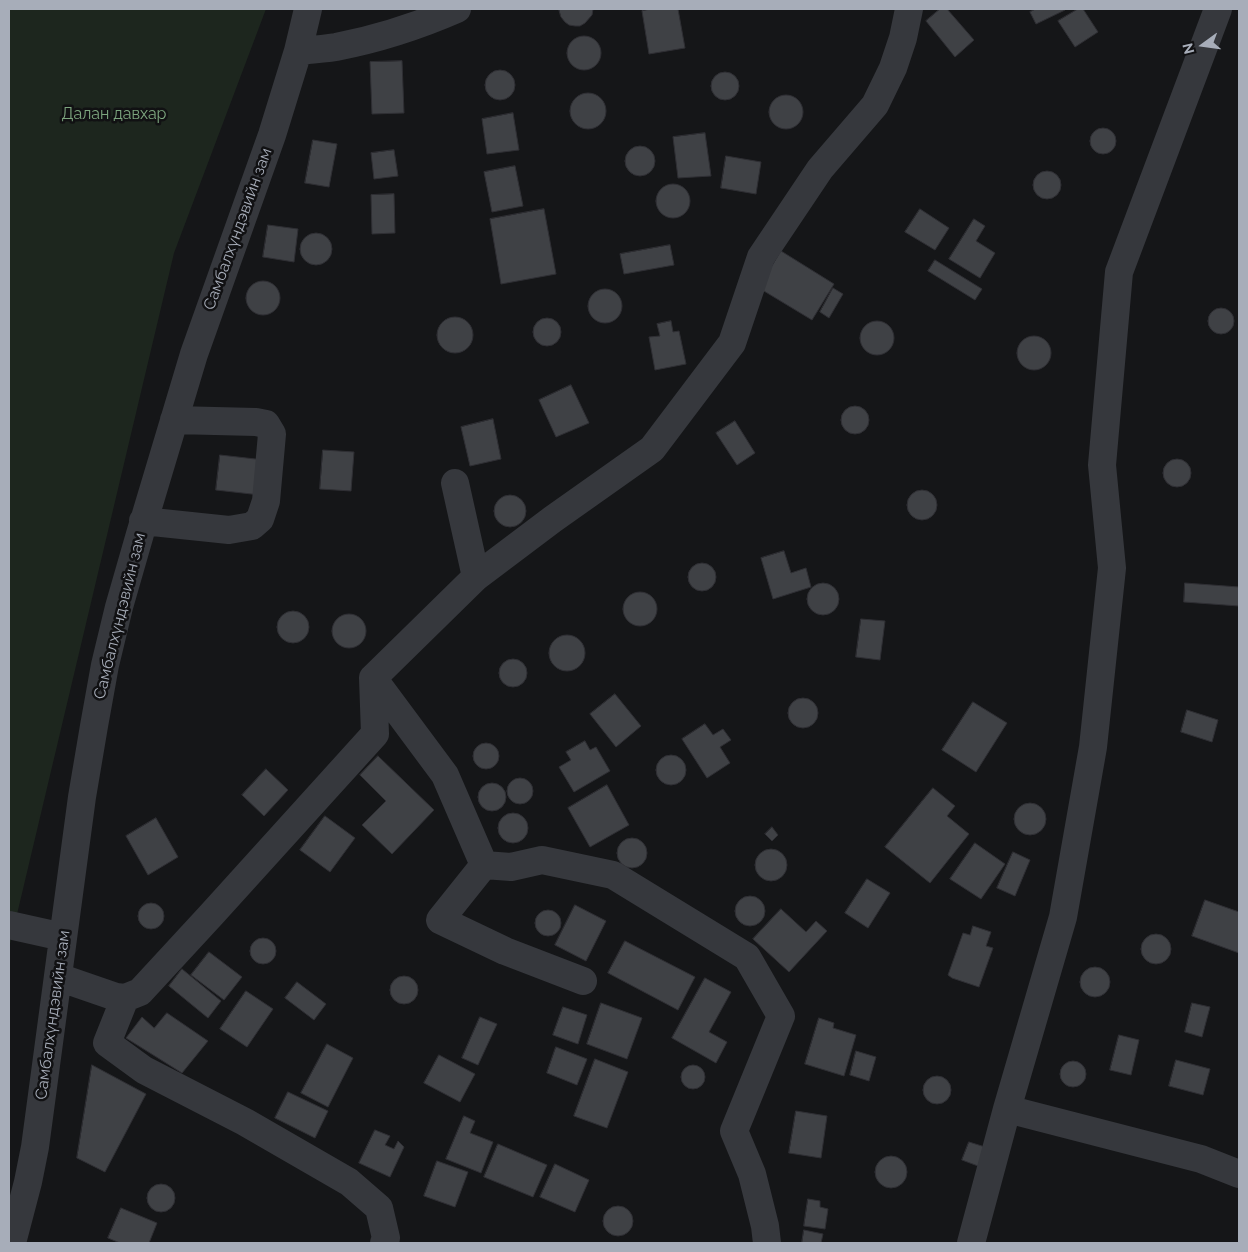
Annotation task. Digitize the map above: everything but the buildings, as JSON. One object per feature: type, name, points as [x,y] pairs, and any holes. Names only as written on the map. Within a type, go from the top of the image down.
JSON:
[{"type":"street","name":"Самбалхүндэвийн зам","points":[[12,1243],[35,1147],[82,797],[104,673],[143,521],[194,354],[272,136],[298,51],[308,9]]},
{"type":"street","points":[[298,51],[334,47],[375,38],[414,26],[458,9]]},
{"type":"street","points":[[58,977],[116,997],[125,998],[140,992],[375,734],[373,678],[476,577],[553,519],[652,449],[732,343],[761,257],[820,169],[875,105],[893,68],[903,38],[909,9]]},
{"type":"street","points":[[971,1243],[1007,1109],[1063,917],[1093,747],[1112,568],[1102,465],[1119,272],[1218,9]]},
{"type":"street","points":[[143,521],[229,530],[252,526],[260,519],[266,501],[272,434],[266,424],[256,422],[174,420]]},
{"type":"street","points":[[455,483],[476,577]]},
{"type":"street","points":[[373,678],[445,774],[484,865]]},
{"type":"street","points":[[484,865],[512,867],[542,860],[613,876],[747,957],[781,1016],[734,1131],[752,1174],[765,1226],[767,1243]]},
{"type":"street","points":[[484,865],[440,920],[505,951],[583,981]]},
{"type":"street","points":[[9,925],[63,937]]},
{"type":"street","points":[[125,998],[107,1043],[144,1070],[245,1122],[349,1182],[379,1208],[386,1238],[384,1243]]},
{"type":"street","points":[[1007,1109],[1201,1159],[1239,1174]]},
{"type":"green space","name":"Далан давхар","points":[[9,9],[266,9],[174,253],[9,948]]}]
